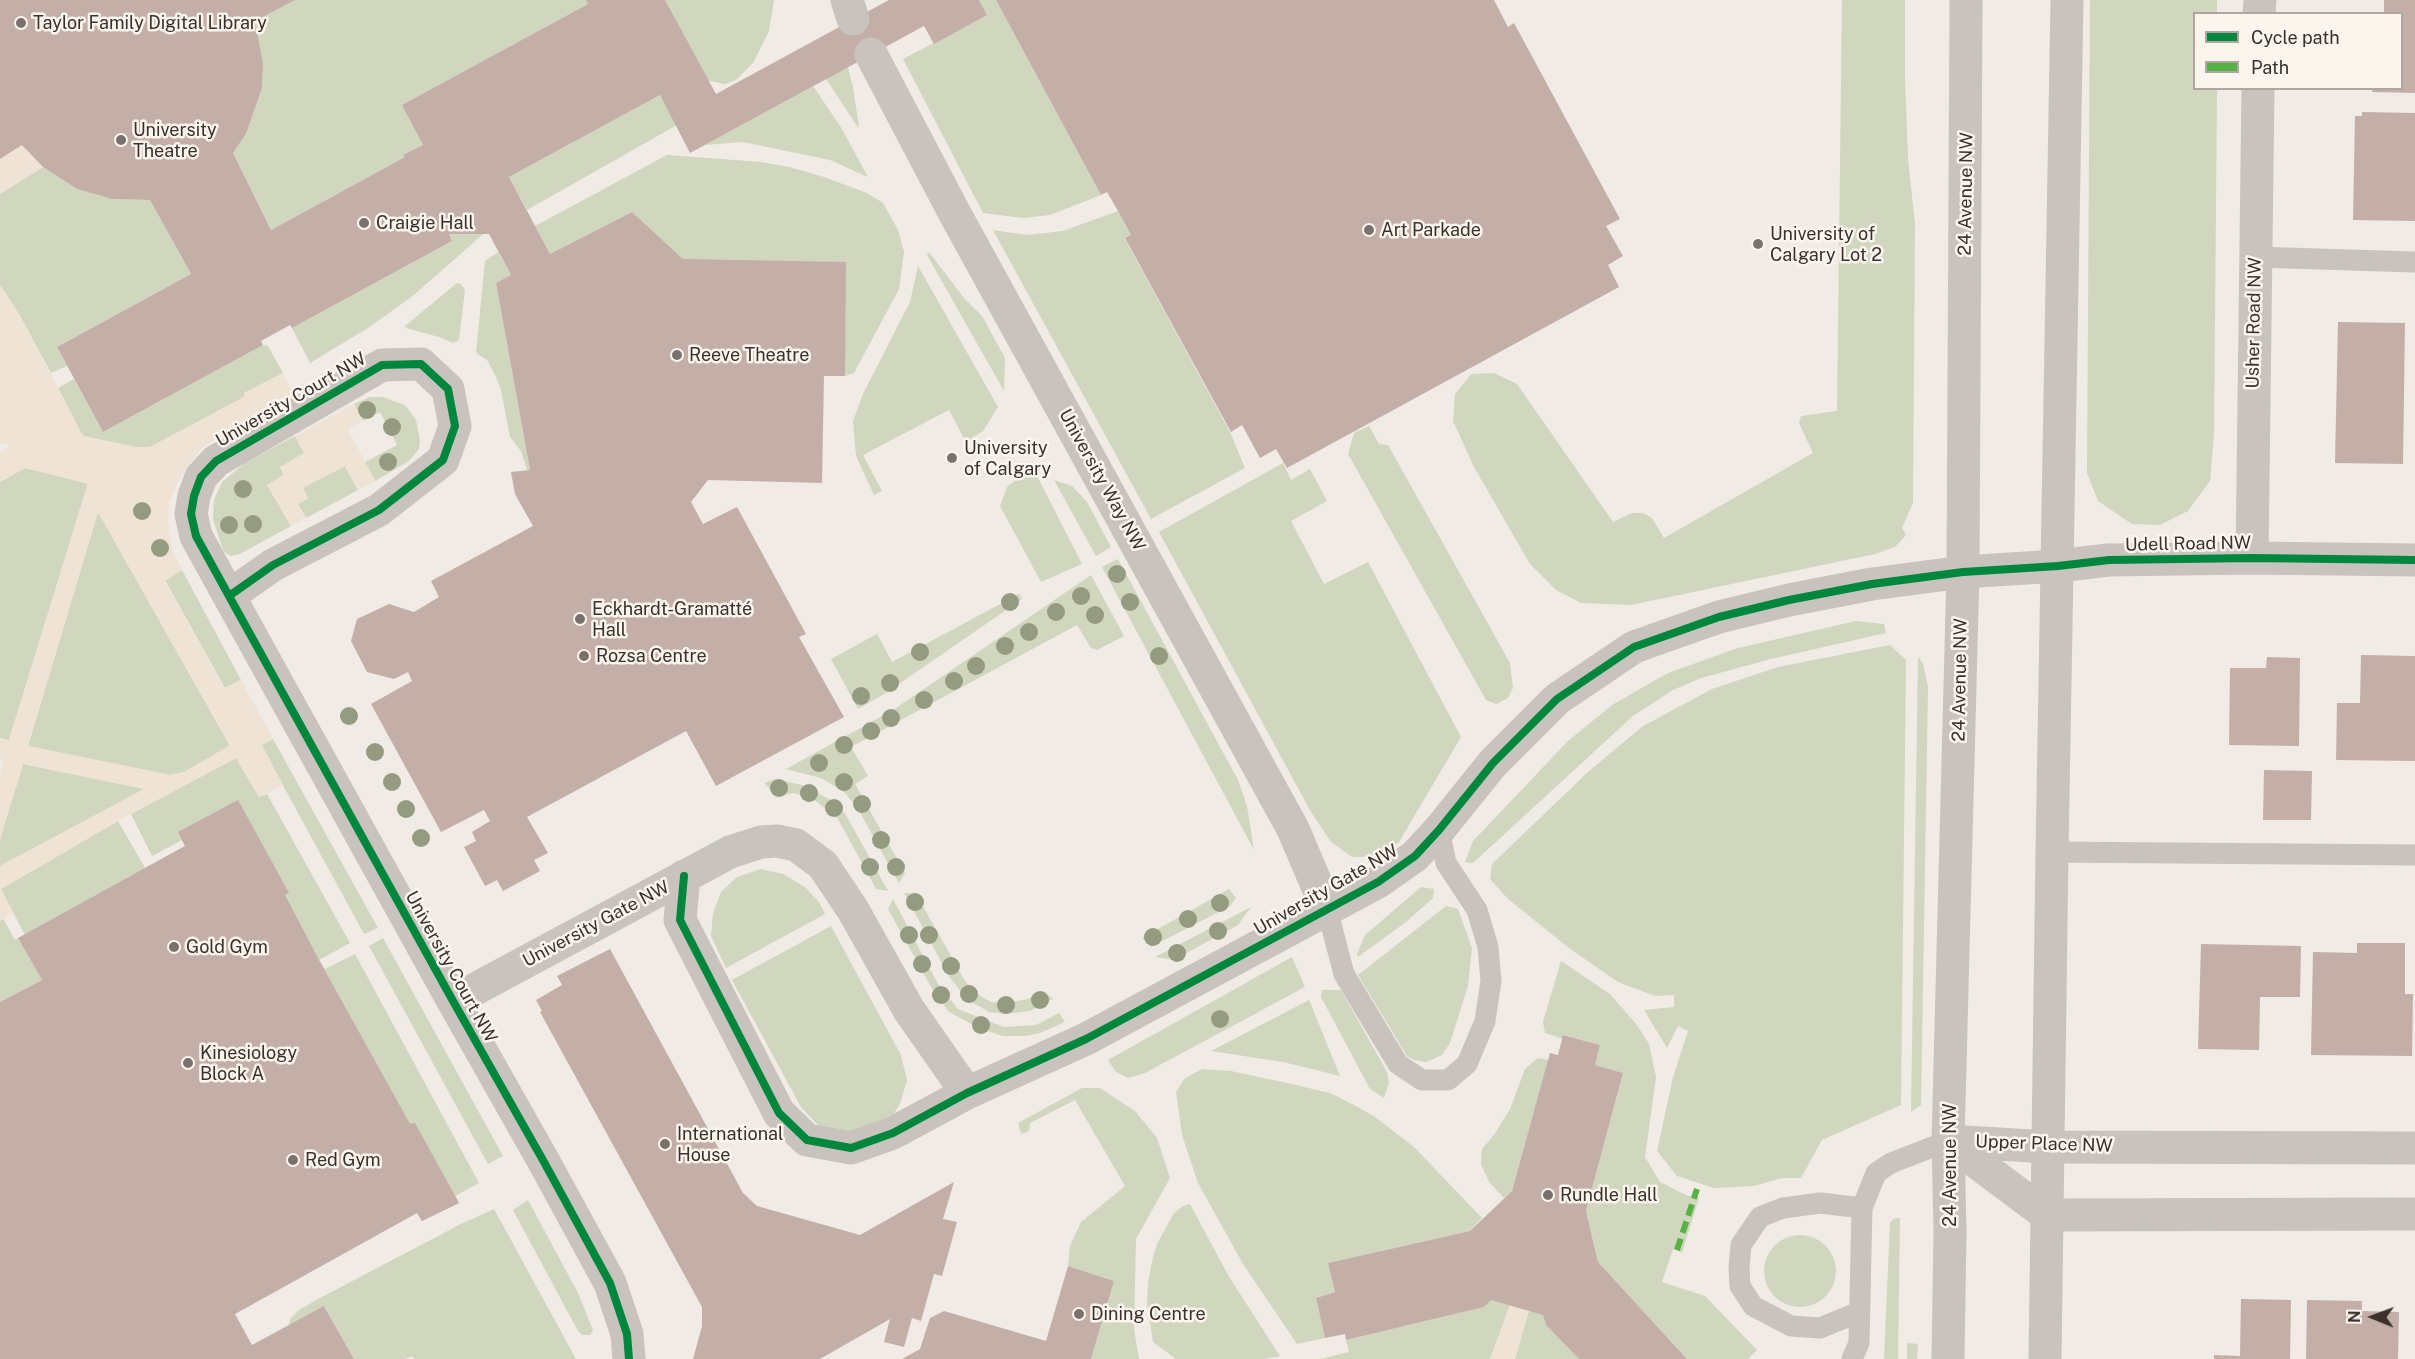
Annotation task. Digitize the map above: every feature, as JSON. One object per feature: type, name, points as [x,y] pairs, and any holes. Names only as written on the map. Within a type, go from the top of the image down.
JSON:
[{"type":"street","name":"24 Avenue NW","points":[[1948,1359],[1950,1231],[1948,1141],[1963,572],[1966,0]]},
{"type":"street","points":[[2045,1359],[2067,0]]},
{"type":"street","name":"University Way NW","points":[[871,54],[955,214],[1293,829],[1327,909]]},
{"type":"street","name":"Usher Road NW","points":[[2252,558],[2258,90]]},
{"type":"street","name":"University Court NW","points":[[229,597],[273,566],[379,510],[443,460],[455,426],[448,389],[421,364],[382,365],[216,461],[201,477],[194,496],[191,514],[196,536],[229,597],[610,1284],[627,1334],[630,1359]]},
{"type":"street","name":"Udell Road NW","points":[[1963,572],[2058,566],[2109,560],[2252,558],[2415,560]]},
{"type":"street","name":"University Gate NW","points":[[453,1001],[730,852],[762,842],[777,841],[796,845],[823,865],[853,910],[909,1010],[967,1093],[1086,1039],[1378,882],[1415,856],[1493,763],[1557,699],[1634,648],[1719,617],[1789,600],[1872,584],[1963,572]]},
{"type":"street","points":[[684,876],[680,920],[779,1113],[807,1140],[851,1148],[893,1133],[967,1093]]},
{"type":"street","name":"Upper Place NW","points":[[1948,1141],[2049,1147],[2415,1148]]},
{"type":"street","name":"Upper Place NW","points":[[1948,1141],[2047,1215]]},
{"type":"street","points":[[2047,1215],[2415,1214]]},
{"type":"lane","points":[[2255,256],[2415,262]]},
{"type":"lane","points":[[1327,909],[1344,974],[1398,1064],[1422,1080],[1448,1080],[1467,1064],[1485,1021],[1491,981],[1488,947],[1477,910],[1446,863],[1439,830]]},
{"type":"lane","points":[[2052,852],[2415,855]]},
{"type":"lane","points":[[1852,1359],[1859,1343],[1862,1208],[1876,1173],[1891,1163],[1948,1141]]},
{"type":"lane","points":[[1859,1312],[1820,1328],[1791,1326],[1753,1306],[1740,1286],[1739,1268],[1741,1245],[1760,1217],[1783,1208],[1820,1203],[1862,1208]]},
{"type":"green space","points":[[294,0],[586,0],[588,4],[403,105],[423,145],[271,230],[233,153],[246,134],[262,88],[263,63],[255,21]]},
{"type":"green space","points":[[665,0],[774,1],[769,31],[753,63],[736,80],[725,84],[705,80]]},
{"type":"green space","points":[[979,0],[996,0],[1101,195],[1050,215],[1023,218],[983,213],[903,59],[987,15]]},
{"type":"green space","points":[[1842,0],[1905,0],[1908,158],[1915,225],[1913,503],[1902,528],[1906,535],[1895,547],[1875,554],[1631,605],[1581,603],[1556,590],[1530,564],[1474,467],[1453,421],[1455,394],[1471,374],[1494,373],[1517,384],[1613,522],[1632,513],[1643,513],[1652,518],[1664,538],[1813,453],[1799,423],[1801,416],[1837,411]]},
{"type":"green space","points":[[2090,0],[2217,0],[2217,12],[2193,12],[2193,90],[2217,90],[2214,434],[2210,481],[2188,511],[2160,525],[2132,524],[2098,501],[2087,473]]},
{"type":"green space","points":[[847,64],[853,87],[859,127],[821,71]]},
{"type":"green space","points":[[813,86],[842,129],[868,177],[830,160],[743,142],[705,145]]},
{"type":"green space","points":[[660,95],[677,125],[527,210],[509,177]]},
{"type":"green space","points":[[667,155],[761,162],[789,167],[867,193],[883,203],[898,230],[904,252],[899,289],[854,373],[845,376],[683,259],[632,212],[550,254],[535,226]]},
{"type":"green space","points":[[43,167],[77,189],[112,199],[150,200],[191,274],[57,347],[67,366],[51,373],[19,314],[0,285],[0,194]]},
{"type":"green space","points":[[1118,211],[1131,235],[1125,239],[1230,432],[1245,468],[1151,519],[993,230],[1027,235],[1063,231]]},
{"type":"green space","points":[[449,234],[483,234],[414,295],[368,328],[310,363],[292,328],[452,241]]},
{"type":"green space","points":[[498,252],[511,275],[496,283],[530,470],[527,470],[521,451],[510,437],[501,390],[496,377],[487,360],[476,353],[485,261]]},
{"type":"green space","points":[[929,252],[964,298],[982,316],[1005,358],[1004,391],[927,255]]},
{"type":"green space","points":[[918,266],[998,407],[983,431],[966,442],[949,410],[863,455],[882,491],[874,495],[856,456],[853,421],[863,394],[910,302]]},
{"type":"green space","points":[[457,283],[461,284],[465,290],[459,340],[453,343],[406,328],[405,326]]},
{"type":"green space","points":[[263,345],[268,346],[283,373],[244,393],[246,396],[150,447],[136,447],[83,436],[58,388],[74,379],[103,432]]},
{"type":"green space","points":[[370,397],[383,397],[405,405],[416,420],[420,440],[419,449],[409,461],[375,481],[365,462],[397,445],[380,412],[363,421],[354,404]]},
{"type":"green space","points":[[1369,426],[1379,444],[1388,445],[1510,663],[1513,688],[1508,698],[1496,704],[1486,700],[1348,454],[1354,433]]},
{"type":"green space","points":[[295,436],[304,453],[280,467],[284,475],[267,485],[291,526],[240,554],[231,556],[227,554],[223,550],[213,519],[214,500],[222,482],[245,463]]},
{"type":"green space","points":[[1283,463],[1291,480],[1310,469],[1327,501],[1291,521],[1324,584],[1368,562],[1461,737],[1399,842],[1377,857],[1352,857],[1331,842],[1311,812],[1159,532]]},
{"type":"green space","points":[[345,466],[358,490],[306,518],[298,504],[308,498],[302,488]]},
{"type":"green space","points":[[25,468],[88,483],[9,740],[0,738],[0,482]]},
{"type":"green space","points":[[1037,476],[1082,564],[1041,582],[1000,506],[1007,487],[1020,477]]},
{"type":"green space","points":[[1054,480],[1072,486],[1087,502],[1111,547],[1096,556]]},
{"type":"green space","points":[[98,512],[230,746],[185,772],[170,775],[28,746]]},
{"type":"green space","points":[[1118,559],[1238,780],[1247,806],[1254,850],[1102,567]]},
{"type":"green space","points":[[182,570],[241,680],[225,688],[165,580]]},
{"type":"green space","points":[[1091,575],[1124,636],[1097,650],[1091,648],[1077,625],[851,747],[868,776],[855,784],[905,873],[899,883],[857,807],[844,792],[821,778],[786,769],[893,710]]},
{"type":"green space","points":[[1019,594],[1022,599],[886,693],[858,709],[831,659],[877,634],[892,662]]},
{"type":"green space","points":[[1856,621],[1884,624],[1886,633],[1771,659],[1701,678],[1673,690],[1633,716],[1473,863],[1465,862],[1473,841],[1568,741],[1612,705],[1668,673],[1738,648]]},
{"type":"green space","points":[[1890,645],[1906,660],[1901,1105],[1822,1140],[1801,1178],[1782,1178],[1754,1186],[1714,1188],[1677,1176],[1657,1151],[1673,1077],[1688,1031],[1678,1026],[1667,1048],[1644,1010],[1674,1007],[1674,995],[1655,996],[1618,982],[1569,948],[1508,899],[1490,879],[1492,864],[1588,772],[1643,726],[1712,689],[1778,667]]},
{"type":"green space","points":[[1918,656],[1923,664],[1928,687],[1921,1105],[1911,1112]]},
{"type":"green space","points":[[273,739],[378,928],[364,934],[261,745]]},
{"type":"green space","points":[[236,758],[259,797],[267,794],[350,943],[319,960],[325,969],[355,954],[479,1183],[455,1196],[459,1203],[422,1221],[417,1213],[25,935],[1,889],[118,821],[145,868],[185,846],[182,840],[152,856],[131,814]]},
{"type":"green space","points":[[23,764],[145,789],[0,866],[0,839]]},
{"type":"green space","points":[[775,779],[802,785],[836,803],[846,815],[888,891],[876,889],[838,819],[813,799],[794,793],[777,796],[764,783]]},
{"type":"green space","points":[[761,869],[783,874],[805,887],[819,902],[825,914],[726,968],[711,936],[713,913],[721,892],[737,877]]},
{"type":"green space","points":[[1421,887],[1434,889],[1433,898],[1406,922],[1358,957],[1357,954],[1365,935]]},
{"type":"green space","points":[[1229,889],[1236,898],[1230,906],[1151,947],[1142,938]]},
{"type":"green space","points":[[904,893],[916,894],[965,981],[977,994],[991,1002],[1008,1003],[1028,999],[1043,991],[1053,999],[1030,1011],[1005,1014],[989,1012],[968,1000],[950,978]]},
{"type":"green space","points":[[893,899],[938,984],[958,1009],[1004,1027],[1036,1025],[1059,1013],[1065,1022],[1040,1033],[1003,1036],[979,1028],[949,1012],[931,987],[888,909]]},
{"type":"green space","points":[[1446,906],[1458,909],[1472,948],[1468,986],[1450,1043],[1442,1055],[1426,1062],[1414,1060],[1407,1056],[1358,975]]},
{"type":"green space","points":[[1251,907],[1238,925],[1179,957],[1167,959],[1155,957]]},
{"type":"green space","points":[[3,918],[15,940],[18,938],[42,980],[0,1002],[0,921]]},
{"type":"green space","points":[[831,926],[901,1055],[907,1080],[900,1104],[891,1118],[873,1129],[835,1134],[818,1125],[801,1107],[732,980]]},
{"type":"green space","points":[[383,938],[503,1156],[488,1164],[369,946]]},
{"type":"green space","points":[[1292,957],[1305,987],[1145,1073],[1128,1078],[1116,1072],[1108,1060]]},
{"type":"green space","points":[[1561,961],[1610,994],[1637,1025],[1649,1044],[1656,1077],[1645,1157],[1660,1182],[1686,1195],[1699,1198],[1682,1253],[1673,1249],[1662,1282],[1705,1296],[1757,1350],[1748,1359],[1687,1359],[1598,1262],[1586,1211],[1623,1073],[1595,1065],[1600,1045],[1564,1035],[1563,1039],[1545,1033],[1543,1022]]},
{"type":"green space","points":[[1322,990],[1341,990],[1387,1072],[1389,1083],[1384,1098],[1370,1089],[1321,997]]},
{"type":"green space","points":[[1309,1000],[1340,1076],[1283,1062],[1211,1051]]},
{"type":"green space","points":[[1538,1058],[1549,1060],[1512,1191],[1504,1198],[1489,1182],[1481,1164],[1482,1149],[1494,1135],[1510,1109],[1525,1069]]},
{"type":"green space","points":[[1202,1069],[1231,1071],[1330,1093],[1354,1105],[1375,1117],[1414,1147],[1482,1218],[1470,1231],[1328,1263],[1335,1292],[1316,1298],[1325,1338],[1297,1344],[1243,1264],[1198,1183],[1182,1135],[1176,1092],[1184,1079]]},
{"type":"green space","points":[[1082,1088],[1100,1088],[1135,1111],[1157,1138],[1170,1178],[1136,1239],[1134,1329],[1139,1359],[1091,1359],[1114,1281],[1068,1266],[1070,1246],[1081,1222],[1125,1186],[1075,1100],[1030,1123],[1029,1131],[1021,1134],[1018,1123]]},
{"type":"green space","points":[[528,1200],[578,1293],[593,1330],[590,1335],[582,1335],[578,1331],[513,1210]]},
{"type":"green space","points":[[1190,1204],[1228,1275],[1280,1356],[1264,1359],[1176,1359],[1153,1342],[1147,1303],[1153,1257],[1157,1244],[1174,1213]]},
{"type":"green space","points":[[494,1209],[576,1359],[414,1359],[412,1356],[405,1359],[354,1359],[325,1307],[288,1326],[291,1318],[299,1310],[320,1298]]},
{"type":"green space","points":[[1900,1218],[1898,1359],[1884,1359],[1890,1223],[1893,1219]]},
{"type":"green space","points":[[1800,1235],[1814,1238],[1826,1245],[1833,1257],[1836,1271],[1833,1285],[1826,1297],[1814,1304],[1800,1307],[1786,1304],[1774,1297],[1767,1285],[1764,1271],[1767,1257],[1774,1245],[1786,1238]]},
{"type":"green space","points":[[1491,1300],[1510,1305],[1490,1359],[1320,1359],[1349,1352],[1346,1340],[1484,1307]]},
{"type":"green space","points":[[1529,1310],[1543,1315],[1546,1325],[1579,1359],[1515,1359]]},
{"type":"green space","points":[[1907,1343],[1918,1344],[1917,1359],[1907,1359]]},
{"type":"shaded area","points":[[22,145],[43,167],[0,193],[0,159]]},
{"type":"shaded area","points":[[0,285],[19,314],[83,436],[136,447],[150,447],[245,397],[244,393],[283,373],[293,394],[223,433],[203,447],[181,475],[169,502],[168,522],[172,549],[182,570],[165,581],[224,688],[241,680],[273,739],[262,745],[283,785],[259,797],[236,758],[118,821],[1,889],[13,913],[0,921],[0,866],[144,789],[23,764],[0,839],[0,774],[4,760],[0,758],[0,738],[9,740],[88,484],[25,468],[0,482],[0,452],[11,445],[0,443]],"holes":[[[98,512],[230,745],[184,772],[170,775],[28,746]]]},
{"type":"shaded area","points":[[354,404],[363,421],[348,429],[375,481],[358,490],[345,466],[303,488],[308,498],[298,504],[306,518],[291,526],[267,485],[284,475],[280,467],[304,453],[295,436]]},
{"type":"shaded area","points":[[1510,1305],[1529,1310],[1515,1359],[1490,1359]]},
{"type":"building","points":[[0,0],[295,0],[255,21],[263,63],[262,88],[246,134],[233,153],[271,230],[423,145],[402,105],[588,4],[586,0],[665,0],[716,94],[889,0],[979,0],[987,15],[934,44],[924,26],[690,153],[660,95],[509,177],[550,254],[632,212],[683,259],[846,262],[845,376],[824,376],[822,483],[708,480],[691,502],[703,524],[737,507],[806,634],[799,637],[844,717],[716,786],[686,731],[527,817],[548,853],[534,860],[540,871],[503,891],[497,880],[485,886],[464,847],[476,841],[472,832],[490,821],[484,810],[441,832],[371,704],[412,681],[408,672],[394,679],[367,672],[351,641],[357,619],[389,604],[414,612],[439,597],[431,581],[533,526],[515,494],[511,472],[530,470],[496,283],[511,275],[489,234],[449,234],[452,241],[292,328],[290,325],[261,341],[263,345],[103,432],[57,347],[191,274],[150,200],[112,199],[77,189],[43,167],[22,145],[0,159]]},
{"type":"building","name":"Art Parkade","points":[[996,0],[1494,0],[1508,27],[1514,23],[1620,219],[1606,226],[1623,256],[1608,265],[1619,287],[1287,468],[1276,449],[1260,458],[1242,425],[1231,432],[1125,238],[1131,235],[1118,211],[1107,192],[1101,195]]},
{"type":"building","points":[[2384,0],[2415,0],[2415,93],[2372,92],[2372,90],[2403,90],[2403,12],[2384,12]]},
{"type":"building","points":[[2362,112],[2415,113],[2415,221],[2353,220],[2355,116],[2362,116]]},
{"type":"building","points":[[2338,322],[2405,323],[2403,464],[2335,463]]},
{"type":"building","points":[[2361,655],[2415,656],[2415,761],[2336,760],[2337,703],[2360,703]]},
{"type":"building","points":[[2267,657],[2300,658],[2299,746],[2229,745],[2230,668],[2266,668]]},
{"type":"building","points":[[2264,770],[2312,771],[2311,820],[2263,820]]},
{"type":"building","name":"Kinesiology Block A","points":[[238,800],[289,893],[285,895],[319,960],[410,1124],[415,1123],[459,1203],[422,1221],[417,1213],[235,1314],[252,1345],[324,1306],[354,1359],[0,1359],[0,1002],[42,980],[18,938],[185,846],[178,832]]},
{"type":"building","points":[[2357,943],[2405,943],[2405,994],[2413,994],[2412,1056],[2311,1055],[2313,952],[2357,953]]},
{"type":"building","points":[[2201,944],[2301,946],[2300,997],[2260,997],[2259,1050],[2198,1049]]},
{"type":"building","name":"International House","points":[[610,949],[743,1193],[757,1206],[860,1235],[954,1182],[943,1219],[957,1222],[942,1276],[934,1274],[921,1321],[912,1318],[904,1347],[884,1342],[890,1319],[820,1359],[693,1359],[702,1326],[702,1307],[540,1012],[542,1011],[536,1000],[562,985],[557,976]]},
{"type":"building","name":"Rundle Hall","points":[[1563,1035],[1600,1045],[1595,1065],[1623,1073],[1586,1211],[1598,1262],[1687,1359],[1579,1359],[1546,1325],[1543,1315],[1491,1300],[1484,1307],[1346,1340],[1345,1334],[1325,1338],[1316,1298],[1335,1292],[1328,1263],[1470,1231],[1512,1191],[1550,1053],[1558,1055]]},
{"type":"building","name":"Dining Centre","points":[[1068,1266],[1114,1281],[1091,1359],[902,1359],[920,1349],[930,1318],[944,1311],[1046,1341]]},
{"type":"building","points":[[2241,1299],[2291,1300],[2290,1359],[2214,1359],[2214,1355],[2240,1356]]},
{"type":"building","points":[[2307,1300],[2362,1301],[2362,1311],[2399,1312],[2398,1359],[2306,1359]]},
{"type":"marked path","points":[[1677,1250],[1697,1189]]},
{"type":"cycle path","points":[[229,596],[273,565],[379,510],[443,460],[455,426],[448,389],[421,364],[382,365],[216,461],[201,477],[194,496],[191,514],[196,536],[229,596],[453,1001],[544,1162],[610,1283],[627,1334],[629,1359]]},
{"type":"cycle path","points":[[684,876],[680,920],[779,1113],[807,1140],[851,1148],[893,1133],[967,1093],[1086,1039],[1378,882],[1415,856],[1493,763],[1557,699],[1634,647],[1719,617],[1789,600],[1872,584],[1963,572],[2058,566],[2109,560],[2252,558],[2415,560]]},
{"type":"place","name":"Taylor Family Digital Library","points":[[21,23]]},
{"type":"place","name":"University Theatre","points":[[121,140]]},
{"type":"place","name":"Craigie Hall","points":[[364,223]]},
{"type":"place","name":"Art Parkade","points":[[1369,230]]},
{"type":"place","name":"University of Calgary Lot 2","points":[[1758,244]]},
{"type":"place","name":"Reeve Theatre","points":[[677,355]]},
{"type":"place","name":"University of Calgary","points":[[952,458]]},
{"type":"place","name":"Eckhardt-Gramatté Hall","points":[[580,619]]},
{"type":"place","name":"Rozsa Centre","points":[[584,656]]},
{"type":"place","name":"Gold Gym","points":[[174,947]]},
{"type":"place","name":"Kinesiology Block A","points":[[188,1063]]},
{"type":"place","name":"International House","points":[[665,1144]]},
{"type":"place","name":"Red Gym","points":[[293,1160]]},
{"type":"place","name":"Rundle Hall","points":[[1548,1195]]},
{"type":"place","name":"Dining Centre","points":[[1079,1314]]}]
